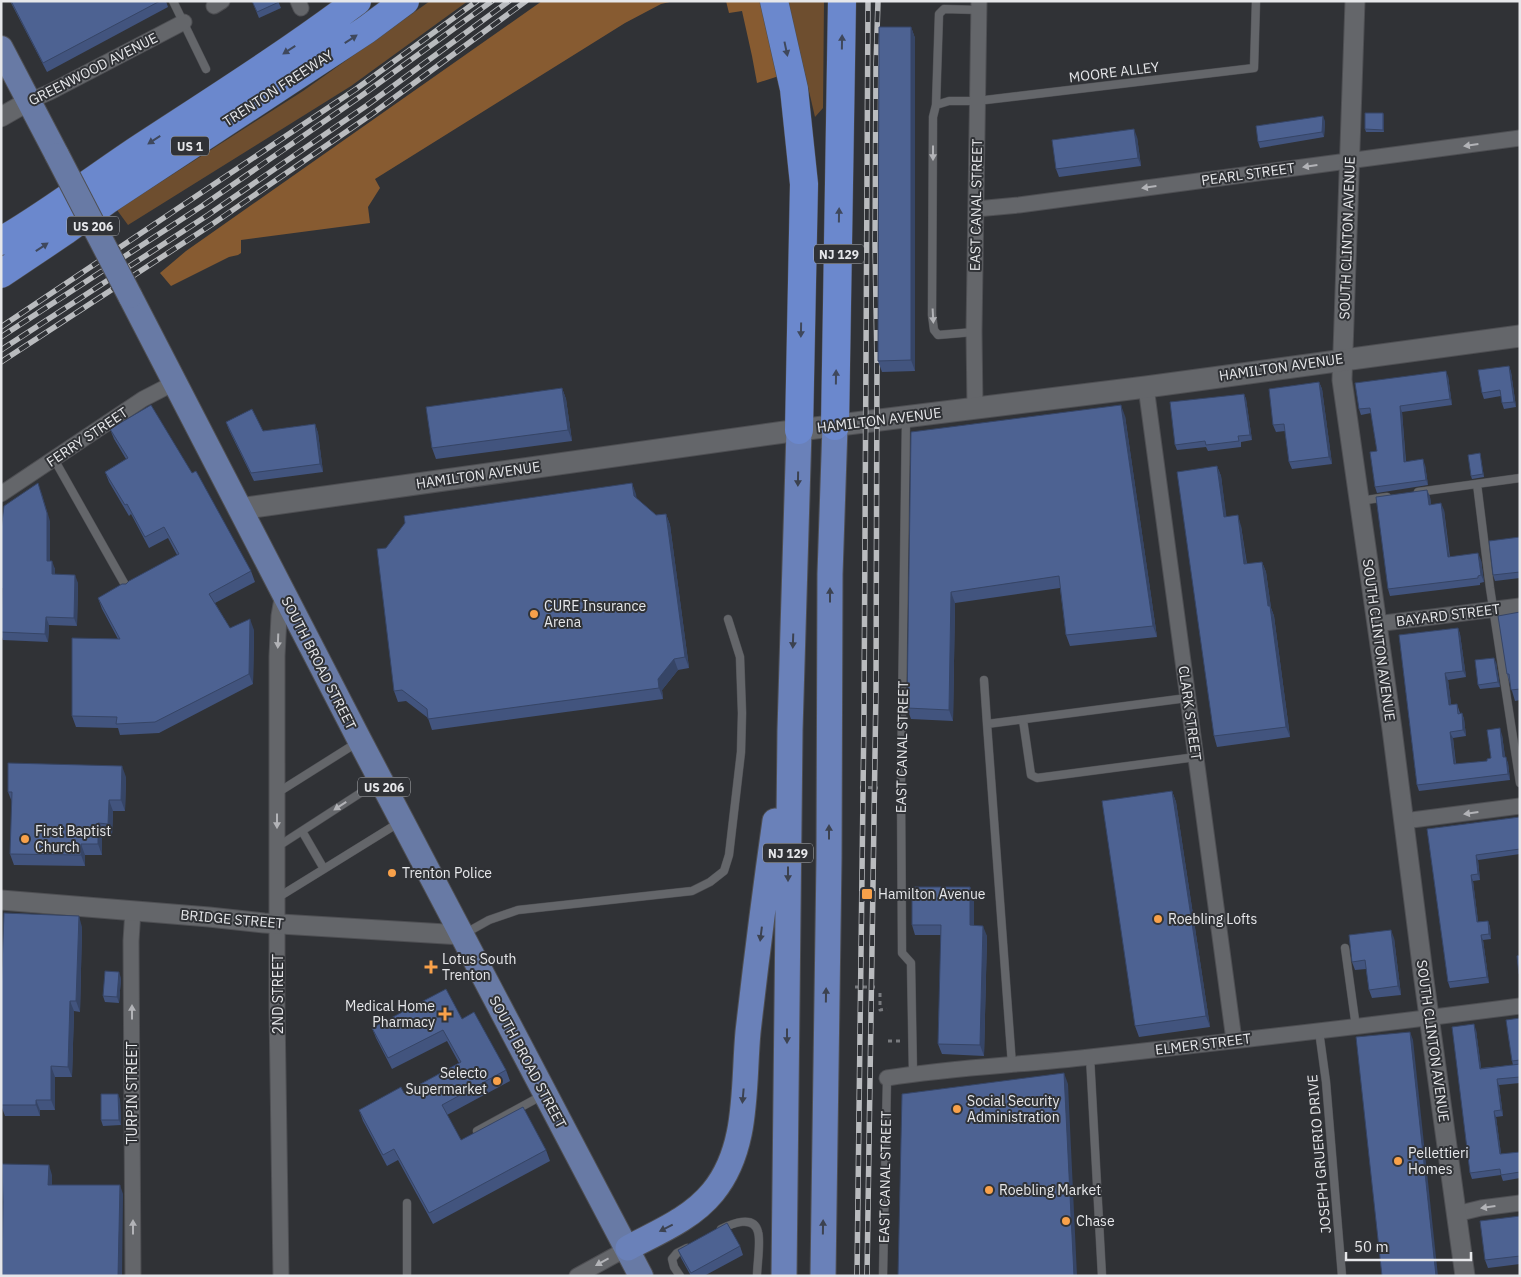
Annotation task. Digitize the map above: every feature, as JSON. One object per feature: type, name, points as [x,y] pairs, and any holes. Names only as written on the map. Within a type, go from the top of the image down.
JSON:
[{"type":"highway","name":"TRENTON FREEWAY","points":[[1,240],[310,37],[357,1]]},
{"type":"highway","name":"TRENTON FREEWAY","points":[[1,274],[109,199],[366,30],[406,1]]},
{"type":"highway","name":"NJ 129","points":[[774,1],[794,89],[804,184],[790,730],[784,1276]]},
{"type":"highway","name":"NJ 129","points":[[823,1276],[829,859],[830,564],[842,1]]},
{"type":"highway","points":[[628,1248],[682,1220],[693,1212],[714,1192],[733,1158],[742,1113],[751,1013],[771,848],[790,730]]},
{"type":"main road","name":"SOUTH BROAD STREET","points":[[1,48],[239,509],[641,1276]]},
{"type":"main road","name":"HAMILTON AVENUE","points":[[239,509],[799,430],[1146,387],[1520,336]]},
{"type":"street","name":"SOUTH CLINTON AVENUE","points":[[1355,1],[1342,380],[1404,820],[1465,1276]]},
{"type":"street","name":"EAST CANAL STREET","points":[[975,408],[974,332],[979,6]]},
{"type":"street","name":"GREENWOOD AVENUE","points":[[1,117],[184,22]]},
{"type":"street","name":"PEARL STREET","points":[[976,208],[1019,205],[1520,138]]},
{"type":"street","name":"FERRY STREET","points":[[1,494],[143,399],[174,383]]},
{"type":"street","name":"CLARK STREET","points":[[1146,387],[1234,1040]]},
{"type":"street","name":"2ND STREET","points":[[281,1276],[277,924],[277,656],[279,616],[283,592]]},
{"type":"street","name":"BAYARD STREET","points":[[1376,624],[1520,606]]},
{"type":"street","points":[[1404,820],[1520,806]]},
{"type":"street","name":"BRIDGE STREET","points":[[1,900],[277,924],[462,935]]},
{"type":"street","name":"TURPIN STREET","points":[[133,910],[133,1276]]},
{"type":"street","name":"ELMER STREET","points":[[887,1078],[1356,1027],[1520,1006]]},
{"type":"street","points":[[1456,1214],[1481,1208],[1520,1203]]},
{"type":"street","points":[[577,1276],[628,1248]]},
{"type":"lane","points":[[173,1],[206,69]]},
{"type":"lane","name":"MOORE ALLEY","points":[[936,105],[949,100],[977,101],[1254,68],[1256,1]]},
{"type":"lane","points":[[974,332],[938,335],[934,330],[932,315],[933,127],[936,105],[939,14],[944,9],[979,6]]},
{"type":"lane","name":"EAST CANAL STREET","points":[[906,417],[901,786],[902,953],[912,963],[913,1074]]},
{"type":"lane","points":[[54,459],[128,590]]},
{"type":"lane","points":[[1413,493],[1520,478]]},
{"type":"lane","points":[[1477,484],[1493,609],[1520,782]]},
{"type":"lane","points":[[1359,501],[1395,495]]},
{"type":"lane","points":[[462,935],[489,920],[518,910],[692,891],[710,882],[724,871],[729,855],[740,761],[742,713],[740,657],[728,619]]},
{"type":"lane","points":[[984,680],[1012,1065]]},
{"type":"lane","points":[[987,724],[1187,698]]},
{"type":"lane","points":[[1024,720],[1031,775],[1037,778],[1196,757]]},
{"type":"lane","points":[[277,793],[360,741]]},
{"type":"lane","points":[[277,847],[381,780]]},
{"type":"lane","points":[[277,898],[402,820]]},
{"type":"lane","points":[[302,831],[324,869]]},
{"type":"lane","points":[[1345,948],[1356,1027]]},
{"type":"lane","name":"JOSEPH GRUERIO DRIVE","points":[[1319,1031],[1326,1082],[1342,1276]]},
{"type":"lane","points":[[1090,1057],[1102,1276]]},
{"type":"lane","name":"EAST CANAL STREET","points":[[883,1276],[887,1078]]},
{"type":"lane","points":[[477,1131],[544,1094]]},
{"type":"lane","points":[[407,1203],[407,1276]]},
{"type":"lane","points":[[717,1231],[733,1222],[742,1221],[753,1224],[758,1231],[757,1276]]},
{"type":"lane","points":[[680,1276],[674,1267],[672,1259],[677,1253],[693,1244]]},
{"type":"path","points":[[860,787],[878,788]]},
{"type":"path","points":[[855,987],[876,987]]},
{"type":"path","points":[[880,993],[880,1010],[888,1010]]},
{"type":"shaded area","points":[[430,1],[468,1],[351,86],[128,225],[117,210],[303,91]]},
{"type":"shaded area","points":[[542,1],[674,1],[661,4],[625,23],[375,179],[380,188],[368,207],[370,223],[241,240],[241,253],[238,255],[229,257],[171,286],[160,273],[186,251]]},
{"type":"shaded area","points":[[726,1],[760,1],[779,76],[757,83],[742,11],[729,13]]},
{"type":"shaded area","points":[[788,1],[824,1],[823,108],[815,117]]},
{"type":"building","points":[[11,1],[160,1],[43,63]]},
{"type":"building","points":[[252,1],[278,1],[279,2],[257,12]]},
{"type":"building","points":[[879,27],[911,27],[911,360],[878,361]]},
{"type":"building","points":[[1365,113],[1383,113],[1383,130],[1365,129]]},
{"type":"building","points":[[1323,116],[1322,132],[1258,142],[1256,126]]},
{"type":"building","points":[[1134,129],[1138,158],[1056,169],[1052,140]]},
{"type":"building","points":[[1509,366],[1514,402],[1502,403],[1500,390],[1482,393],[1478,370]]},
{"type":"building","points":[[1446,371],[1450,399],[1400,406],[1404,462],[1423,459],[1426,480],[1375,487],[1370,452],[1377,451],[1370,408],[1359,409],[1355,383]]},
{"type":"building","points":[[1319,382],[1329,457],[1289,462],[1284,424],[1273,425],[1269,389]]},
{"type":"building","points":[[562,388],[568,430],[432,448],[426,407]]},
{"type":"building","points":[[1244,394],[1250,435],[1238,436],[1239,441],[1206,445],[1205,441],[1175,445],[1170,402]]},
{"type":"building","points":[[151,405],[192,473],[196,471],[251,571],[209,594],[230,628],[250,619],[249,674],[155,722],[116,724],[117,717],[72,716],[72,638],[120,639],[98,598],[179,554],[164,527],[145,537],[127,504],[125,505],[105,472],[128,458],[110,429]]},
{"type":"building","points":[[1121,405],[1153,626],[1066,635],[1059,576],[951,592],[949,710],[907,708],[911,432]]},
{"type":"building","points":[[252,409],[263,431],[315,424],[320,464],[251,473],[226,422]]},
{"type":"building","points":[[1480,453],[1483,474],[1471,476],[1468,455]]},
{"type":"building","points":[[1217,466],[1224,517],[1238,515],[1244,564],[1262,562],[1268,606],[1270,606],[1286,727],[1214,736],[1177,472]]},
{"type":"building","points":[[38,483],[47,513],[47,561],[52,561],[52,574],[75,575],[74,618],[46,617],[45,634],[1,632],[1,530],[4,506]]},
{"type":"building","name":"CURE Insurance Arena","points":[[632,483],[634,496],[656,515],[666,514],[685,657],[674,659],[658,679],[659,688],[428,719],[427,709],[402,690],[394,691],[377,549],[386,548],[405,523],[404,516]]},
{"type":"building","points":[[1427,490],[1429,505],[1441,503],[1448,557],[1478,553],[1481,575],[1478,578],[1388,589],[1376,497]]},
{"type":"building","points":[[1520,537],[1520,572],[1493,575],[1489,541]]},
{"type":"building","points":[[1520,612],[1520,689],[1511,690],[1498,616]]},
{"type":"building","points":[[1458,628],[1463,671],[1445,673],[1449,705],[1457,704],[1458,714],[1462,713],[1463,730],[1450,732],[1454,764],[1487,761],[1487,759],[1491,758],[1487,730],[1500,728],[1503,757],[1506,757],[1508,774],[1417,785],[1399,635]]},
{"type":"building","points":[[1494,658],[1498,682],[1478,685],[1475,660]]},
{"type":"building","points":[[8,763],[122,766],[121,800],[109,800],[108,824],[98,823],[98,844],[81,844],[81,855],[10,854],[12,792],[8,792]]},
{"type":"building","name":"Roebling Lofts","points":[[1172,791],[1206,1016],[1135,1026],[1102,801]]},
{"type":"building","points":[[1520,817],[1520,849],[1476,855],[1478,874],[1471,875],[1477,922],[1488,921],[1489,934],[1481,935],[1487,977],[1448,982],[1427,829]]},
{"type":"building","points":[[912,887],[970,887],[970,925],[983,926],[980,1045],[938,1044],[941,925],[912,925]]},
{"type":"building","points":[[4,913],[79,916],[76,1001],[70,1001],[68,1067],[51,1066],[51,1100],[36,1100],[36,1105],[1,1105],[1,995]]},
{"type":"building","points":[[1391,930],[1398,986],[1369,990],[1365,960],[1352,962],[1349,935]]},
{"type":"building","points":[[1520,955],[1520,974],[1519,974],[1517,956]]},
{"type":"building","points":[[105,971],[119,972],[117,997],[103,996]]},
{"type":"building","points":[[446,989],[462,1019],[474,1012],[506,1070],[442,1105],[461,1140],[523,1107],[546,1150],[429,1213],[394,1149],[383,1155],[359,1110],[401,1087],[404,1093],[461,1062],[443,1030],[388,1058],[372,1028]]},
{"type":"building","points":[[1520,1018],[1520,1060],[1512,1061],[1506,1020]]},
{"type":"building","points":[[1474,1024],[1480,1069],[1520,1064],[1520,1077],[1497,1079],[1501,1110],[1494,1111],[1500,1154],[1520,1152],[1520,1172],[1501,1175],[1500,1169],[1470,1173],[1452,1027]]},
{"type":"building","name":"Pellettieri Homes","points":[[1410,1032],[1436,1276],[1382,1276],[1356,1037]]},
{"type":"building","name":"Roebling Market","points":[[1064,1073],[1074,1276],[898,1276],[902,1094]]},
{"type":"building","points":[[101,1094],[118,1094],[119,1120],[101,1120]]},
{"type":"building","points":[[2,1164],[49,1165],[48,1185],[120,1185],[118,1276],[2,1276]]},
{"type":"building","points":[[1520,1216],[1520,1256],[1485,1260],[1480,1221]]},
{"type":"building","points":[[727,1223],[740,1246],[691,1273],[678,1250]]},
{"type":"railway","points":[[1,327],[356,89],[477,1]]},
{"type":"railway","points":[[1,337],[202,206],[361,96],[492,1]]},
{"type":"railway","points":[[1,350],[208,215],[366,106],[509,1]]},
{"type":"railway","points":[[1,362],[214,223],[372,114],[526,1]]},
{"type":"railway","points":[[857,1276],[864,713],[868,1]]},
{"type":"railway","points":[[867,1276],[876,689],[877,365],[875,246],[878,1]]},
{"type":"place","name":"CURE Insurance Arena","points":[[534,614]]},
{"type":"place","name":"First Baptist Church","points":[[25,839]]},
{"type":"place","name":"Trenton Police","points":[[392,873]]},
{"type":"place","name":"Hamilton Avenue","points":[[867,894]]},
{"type":"place","name":"Roebling Lofts","points":[[1158,919]]},
{"type":"place","name":"Lotus South Trenton","points":[[431,967]]},
{"type":"place","name":"Medical Home Pharmacy","points":[[445,1014]]},
{"type":"place","name":"Selecto Supermarket","points":[[497,1081]]},
{"type":"place","name":"Social Security Administration","points":[[957,1109]]},
{"type":"place","name":"Pellettieri Homes","points":[[1398,1161]]},
{"type":"place","name":"Roebling Market","points":[[989,1190]]},
{"type":"place","name":"Chase","points":[[1066,1221]]}]
